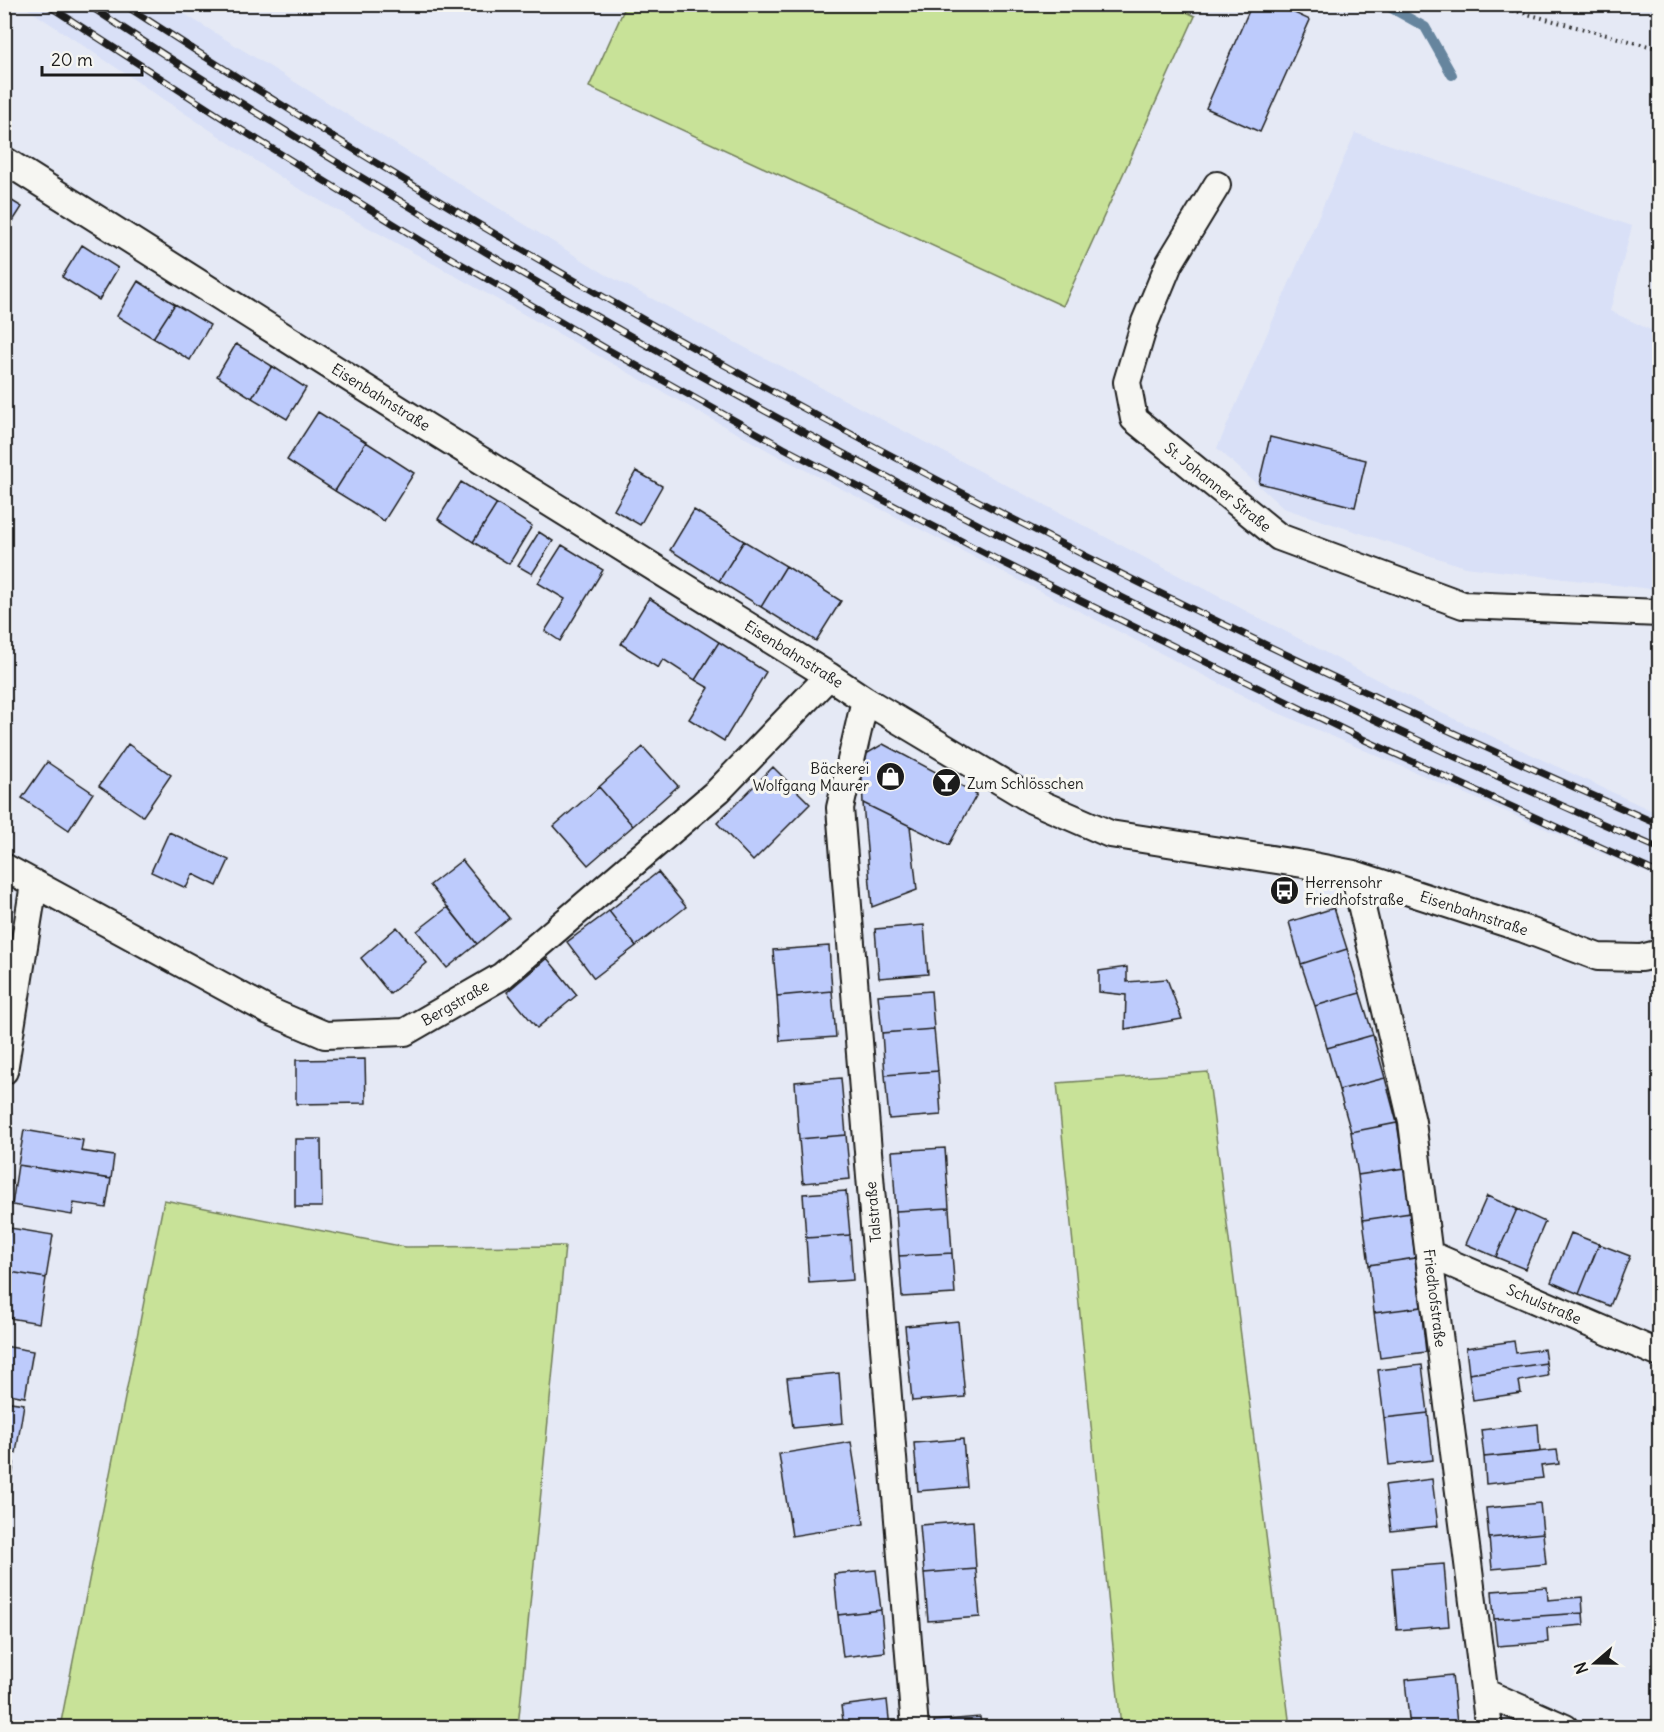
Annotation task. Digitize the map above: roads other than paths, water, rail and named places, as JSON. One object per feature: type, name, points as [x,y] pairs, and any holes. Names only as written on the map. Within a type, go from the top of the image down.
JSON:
[{"type":"street","name":"Eisenbahnstraße","points":[[4,160],[865,700],[1032,800],[1110,834],[1354,874],[1524,929],[1598,957],[1641,958],[1659,953]]},
{"type":"street","name":"St. Johanner Straße","points":[[1217,185],[1169,264],[1145,321],[1127,382],[1134,418],[1279,537],[1462,605],[1659,613]]},
{"type":"street","name":"Bergstraße","points":[[4,867],[269,1011],[325,1035],[405,1032],[502,976],[719,790],[829,676]]},
{"type":"street","name":"Talstraße","points":[[865,700],[840,808],[915,1728]]},
{"type":"street","name":"Friedhofstraße","points":[[1354,874],[1412,1122],[1489,1728]]},
{"type":"street","points":[[4,1071],[34,884]]},
{"type":"street","name":"Schulstraße","points":[[1429,1254],[1659,1354]]},
{"type":"street","points":[[1486,1693],[1565,1728]]},
{"type":"waterway","points":[[1654,4],[1660,6]]},
{"type":"waterway","points":[[1391,8],[1425,27],[1452,75]]},
{"type":"railway","points":[[46,4],[224,119],[420,240],[607,349],[784,448],[1000,561],[1367,741],[1660,874]]},
{"type":"railway","points":[[87,4],[361,177],[518,271],[837,450],[999,535],[1327,697],[1660,849]]},
{"type":"railway","points":[[123,4],[307,121],[494,233],[683,342],[874,446],[1068,547],[1263,643],[1461,736],[1660,825]]},
{"type":"place","name":"Bäckerei Wolfgang Maurer","points":[[890,777]]},
{"type":"place","name":"Zum Schlösschen","points":[[946,783]]},
{"type":"place","name":"Herrensohr Friedhofstraße","points":[[1284,891]]}]
